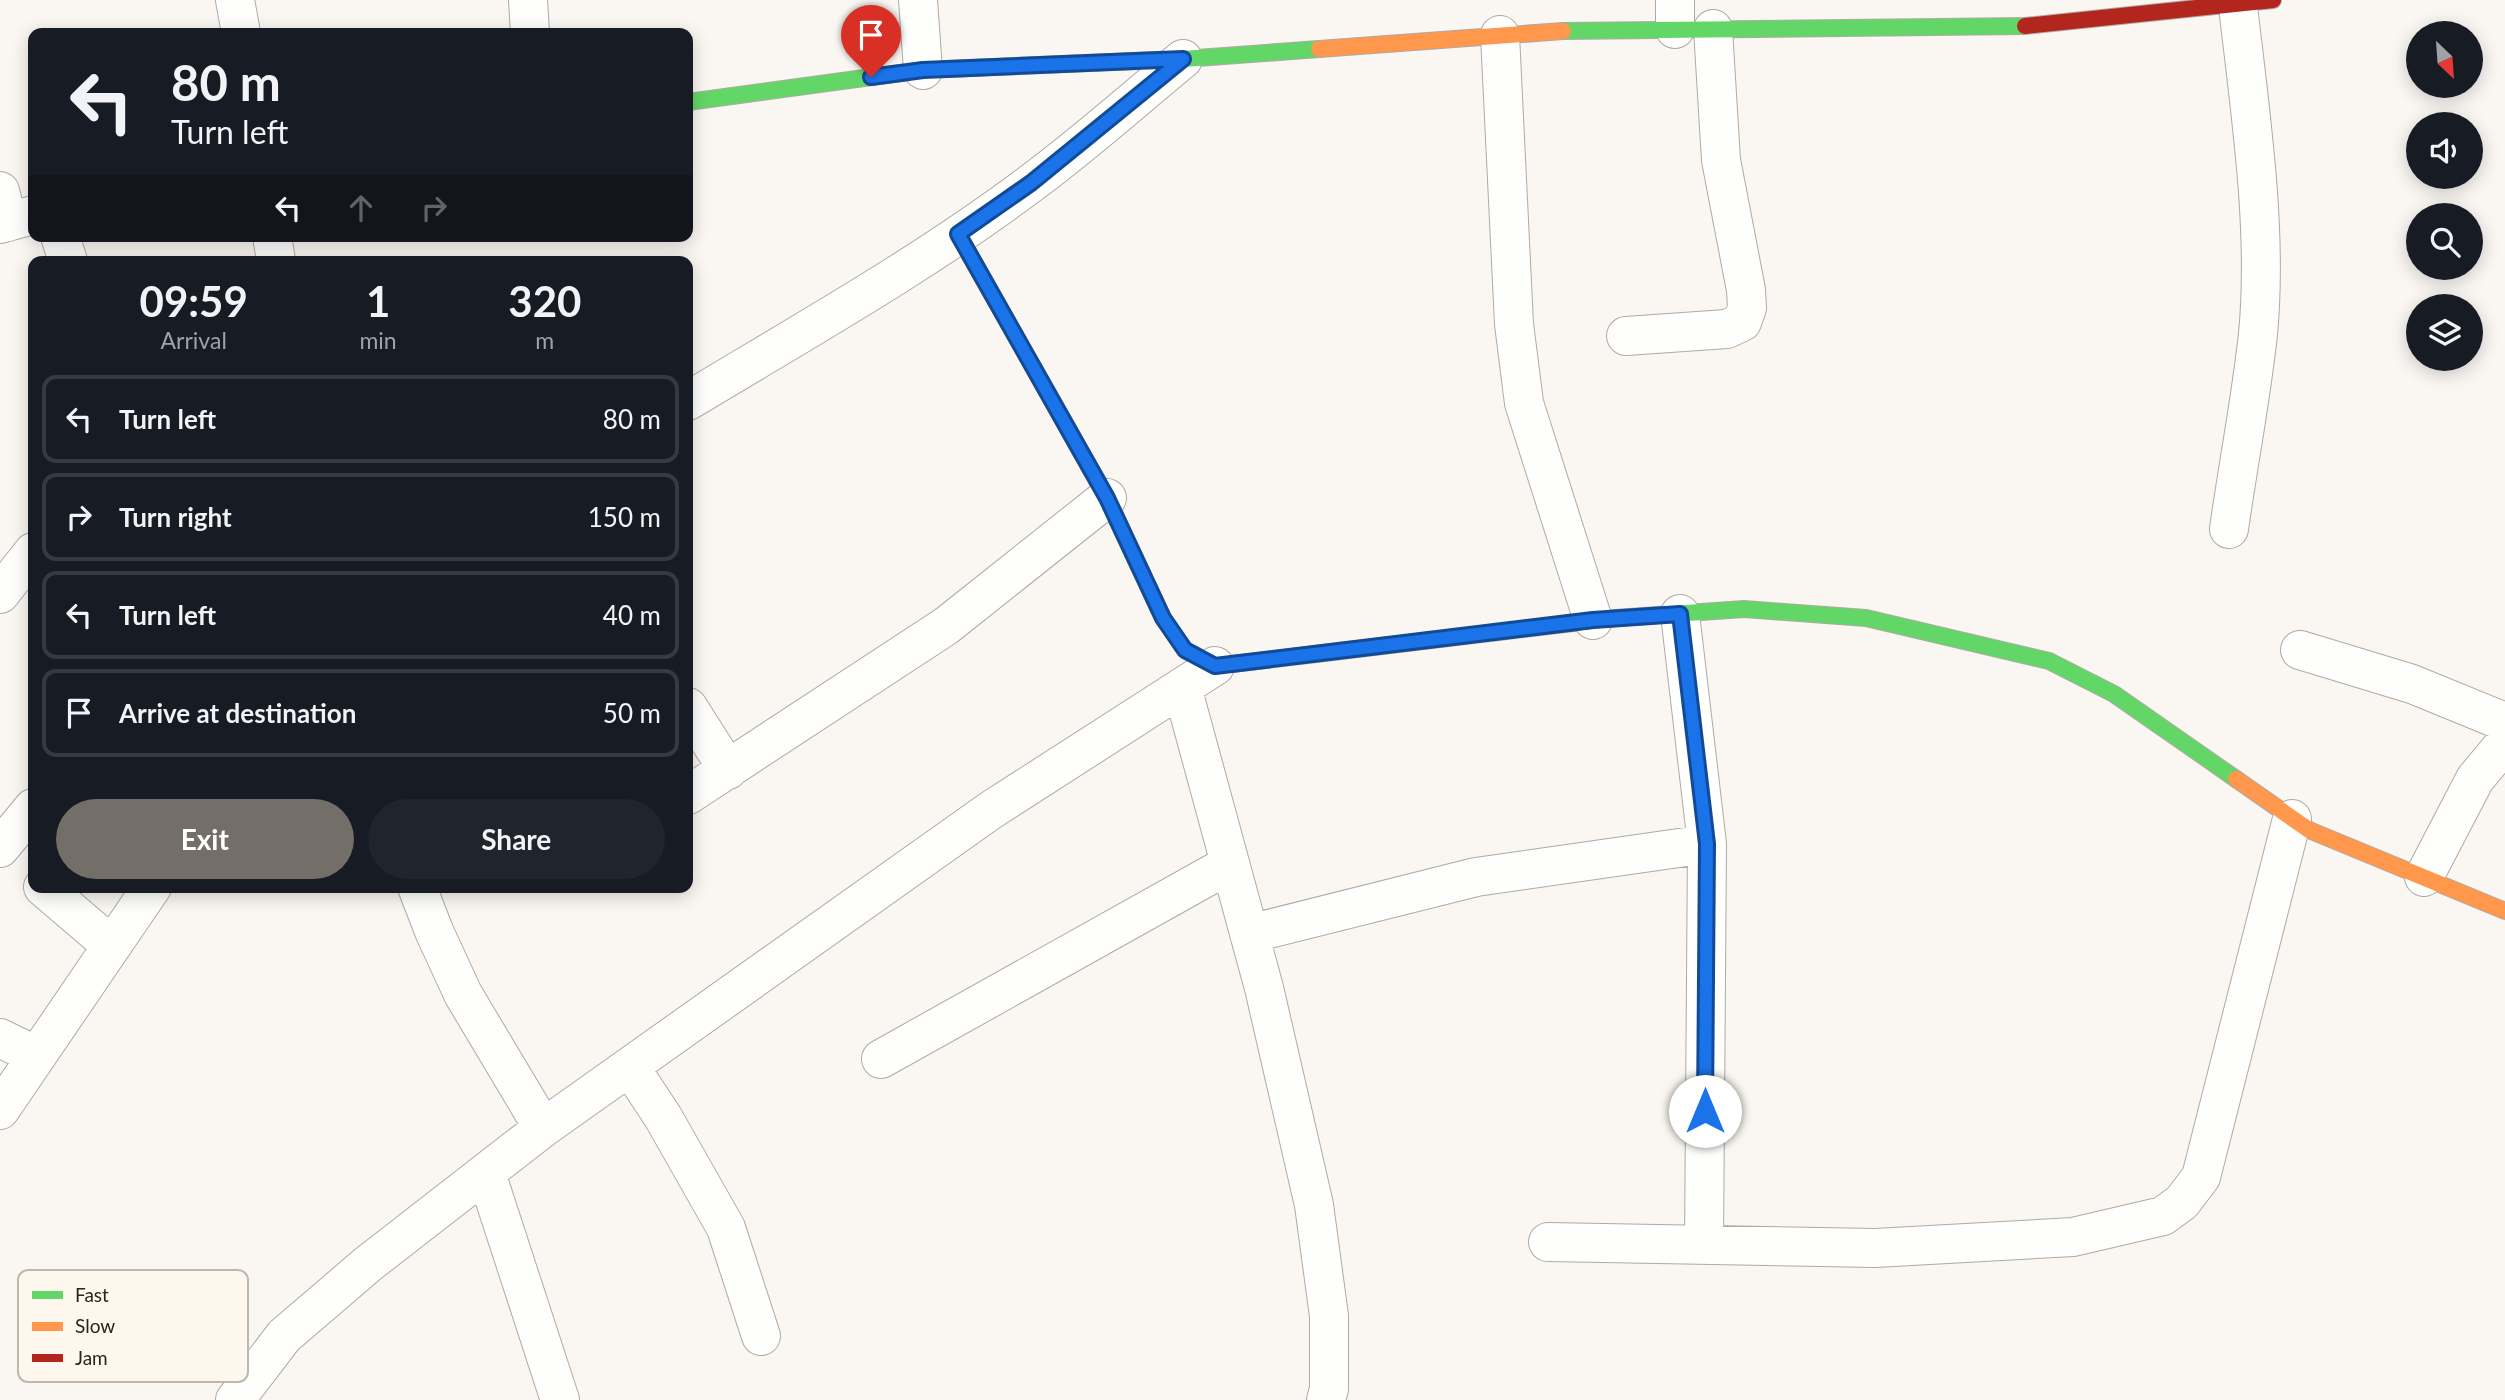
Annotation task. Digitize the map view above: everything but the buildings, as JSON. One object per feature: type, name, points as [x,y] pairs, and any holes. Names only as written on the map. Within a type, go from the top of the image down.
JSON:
[{"type":"street","points":[[235,0],[240,28]]},
{"type":"street","points":[[527,0],[530,28]]},
{"type":"street","points":[[918,0],[923,70]]},
{"type":"street","points":[[693,101],[923,70],[1183,59],[1575,30],[1675,15],[1713,29],[2024,26],[2255,3],[2258,333],[2229,529]]},
{"type":"street","points":[[1626,336],[1727,329],[1742,322],[1747,308],[1721,160],[1713,29]]},
{"type":"street","points":[[1500,35],[1514,324],[1524,403],[1593,620]]},
{"type":"street","points":[[693,398],[901,273],[958,234],[1031,183],[1183,59]]},
{"type":"street","points":[[958,234],[1107,498],[1163,618],[1185,650],[1215,666]]},
{"type":"street","points":[[693,792],[946,626],[1107,498]]},
{"type":"street","points":[[2,586],[28,557]]},
{"type":"street","points":[[236,1400],[284,1336],[368,1264],[543,1128],[991,810],[1215,666],[1593,620],[1744,609],[1866,618],[2049,661],[2114,694],[2309,830],[2505,911]]},
{"type":"street","points":[[1680,614],[1707,844],[1704,1245]]},
{"type":"street","points":[[2300,650],[2412,684],[2505,722]]},
{"type":"street","points":[[1182,687],[1249,933],[1314,1205],[1329,1316],[1329,1389],[1326,1400]]},
{"type":"street","points":[[693,715],[727,770]]},
{"type":"street","points":[[2424,877],[2476,779],[2505,743]]},
{"type":"street","points":[[28,814],[0,849],[28,874]]},
{"type":"street","points":[[1548,1242],[1875,1248],[2073,1237],[2163,1216],[2182,1202],[2201,1177],[2292,819]]},
{"type":"street","points":[[1249,933],[1476,877],[1707,844]]},
{"type":"street","points":[[881,1059],[1230,864]]},
{"type":"street","points":[[50,893],[112,946]]},
{"type":"street","points":[[0,1111],[148,893]]},
{"type":"street","points":[[419,893],[433,931],[463,994],[543,1128]]},
{"type":"street","points":[[0,1038],[37,1056]]},
{"type":"street","points":[[630,1067],[663,1117],[726,1227],[761,1336]]},
{"type":"street","points":[[486,1173],[560,1400]]},
{"type":"traffic: fast","points":[[1563,31],[2025,26]]},
{"type":"traffic: fast","points":[[693,101],[923,70],[1183,59],[1319,49]]},
{"type":"traffic: fast","points":[[958,234],[1107,498],[1163,618],[1185,650],[1215,666],[1316,654]]},
{"type":"traffic: fast","points":[[1615,618],[1744,609],[1866,618],[2049,661],[2114,694],[2236,779]]},
{"type":"traffic: slow","points":[[1319,49],[1563,31]]},
{"type":"traffic: slow","points":[[2236,779],[2309,830],[2505,911]]},
{"type":"traffic: jam","points":[[2025,26],[2273,0]]},
{"type":"traffic: jam","points":[[1316,654],[1615,618]]},
{"type":"route","points":[[871,77],[923,70],[1183,59],[1031,183],[958,234],[1107,498],[1163,618],[1185,650],[1215,666],[1593,620],[1680,614],[1707,844],[1705,1111]]}]
